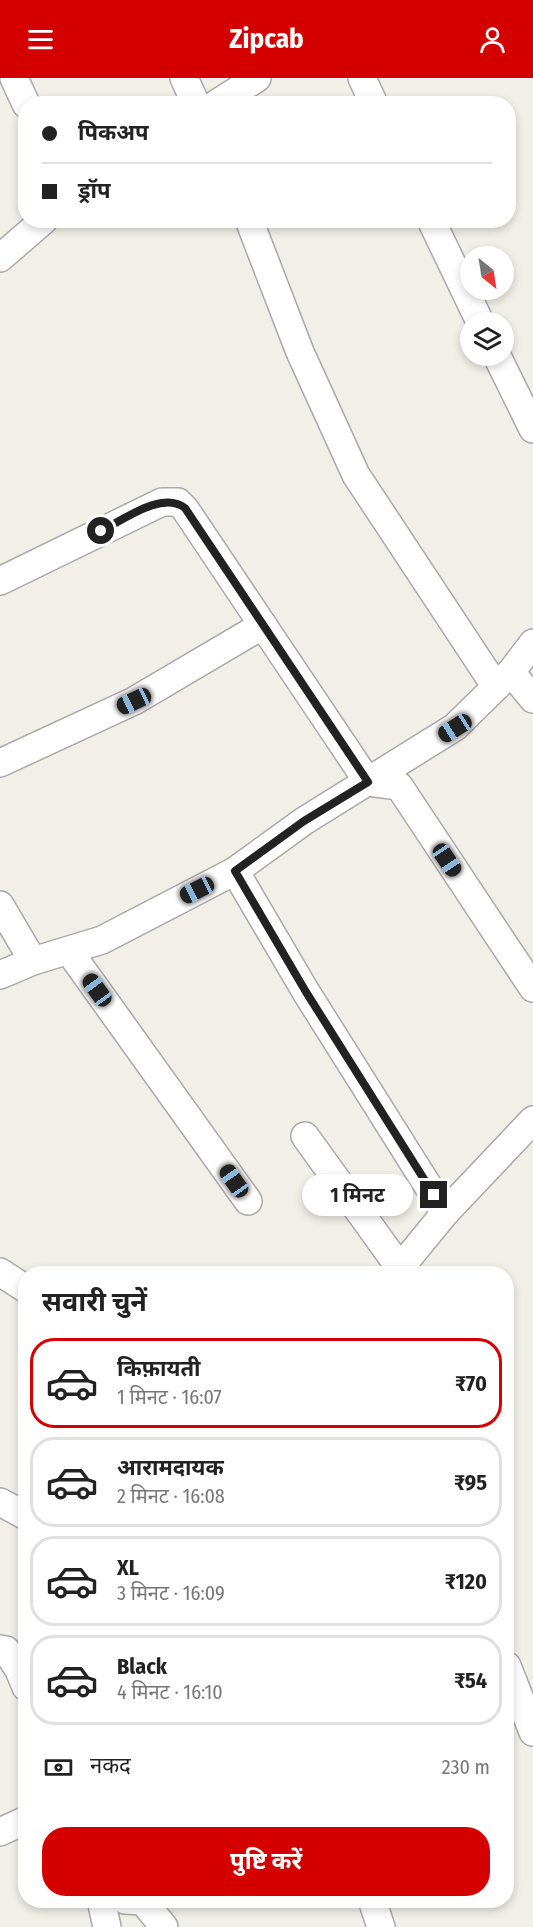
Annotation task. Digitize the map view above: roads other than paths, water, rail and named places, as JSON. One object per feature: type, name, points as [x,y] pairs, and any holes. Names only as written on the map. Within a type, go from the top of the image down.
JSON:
[{"type":"street","points":[[14,78],[22,96]]},
{"type":"street","points":[[184,78],[192,96]]},
{"type":"street","points":[[228,96],[256,78]]},
{"type":"street","points":[[362,78],[370,96]]},
{"type":"street","points":[[0,258],[35,228]]},
{"type":"street","points":[[252,228],[300,352],[356,475],[504,679],[533,699]]},
{"type":"street","points":[[435,228],[475,312]]},
{"type":"street","points":[[502,366],[533,429]]},
{"type":"street","points":[[0,581],[162,502],[178,502],[185,508],[368,782],[399,786],[533,988]]},
{"type":"street","points":[[0,763],[134,701],[263,625]]},
{"type":"street","points":[[0,975],[33,961],[102,940],[235,871],[304,821],[455,728],[504,679],[533,643]]},
{"type":"street","points":[[235,871],[306,992],[445,1213]]},
{"type":"street","points":[[0,905],[33,961]]},
{"type":"street","points":[[69,951],[248,1201]]},
{"type":"street","points":[[402,1266],[445,1213],[533,1120]]},
{"type":"street","points":[[305,1136],[395,1266]]},
{"type":"street","points":[[0,1272],[18,1284]]},
{"type":"street","points":[[0,1502],[18,1512]]},
{"type":"street","points":[[0,1649],[6,1650],[18,1668]]},
{"type":"street","points":[[514,1684],[533,1732]]},
{"type":"street","points":[[0,1832],[18,1824]]},
{"type":"street","points":[[103,1908],[107,1927]]},
{"type":"street","points":[[149,1908],[164,1927]]},
{"type":"street","points":[[375,1908],[381,1927]]}]
